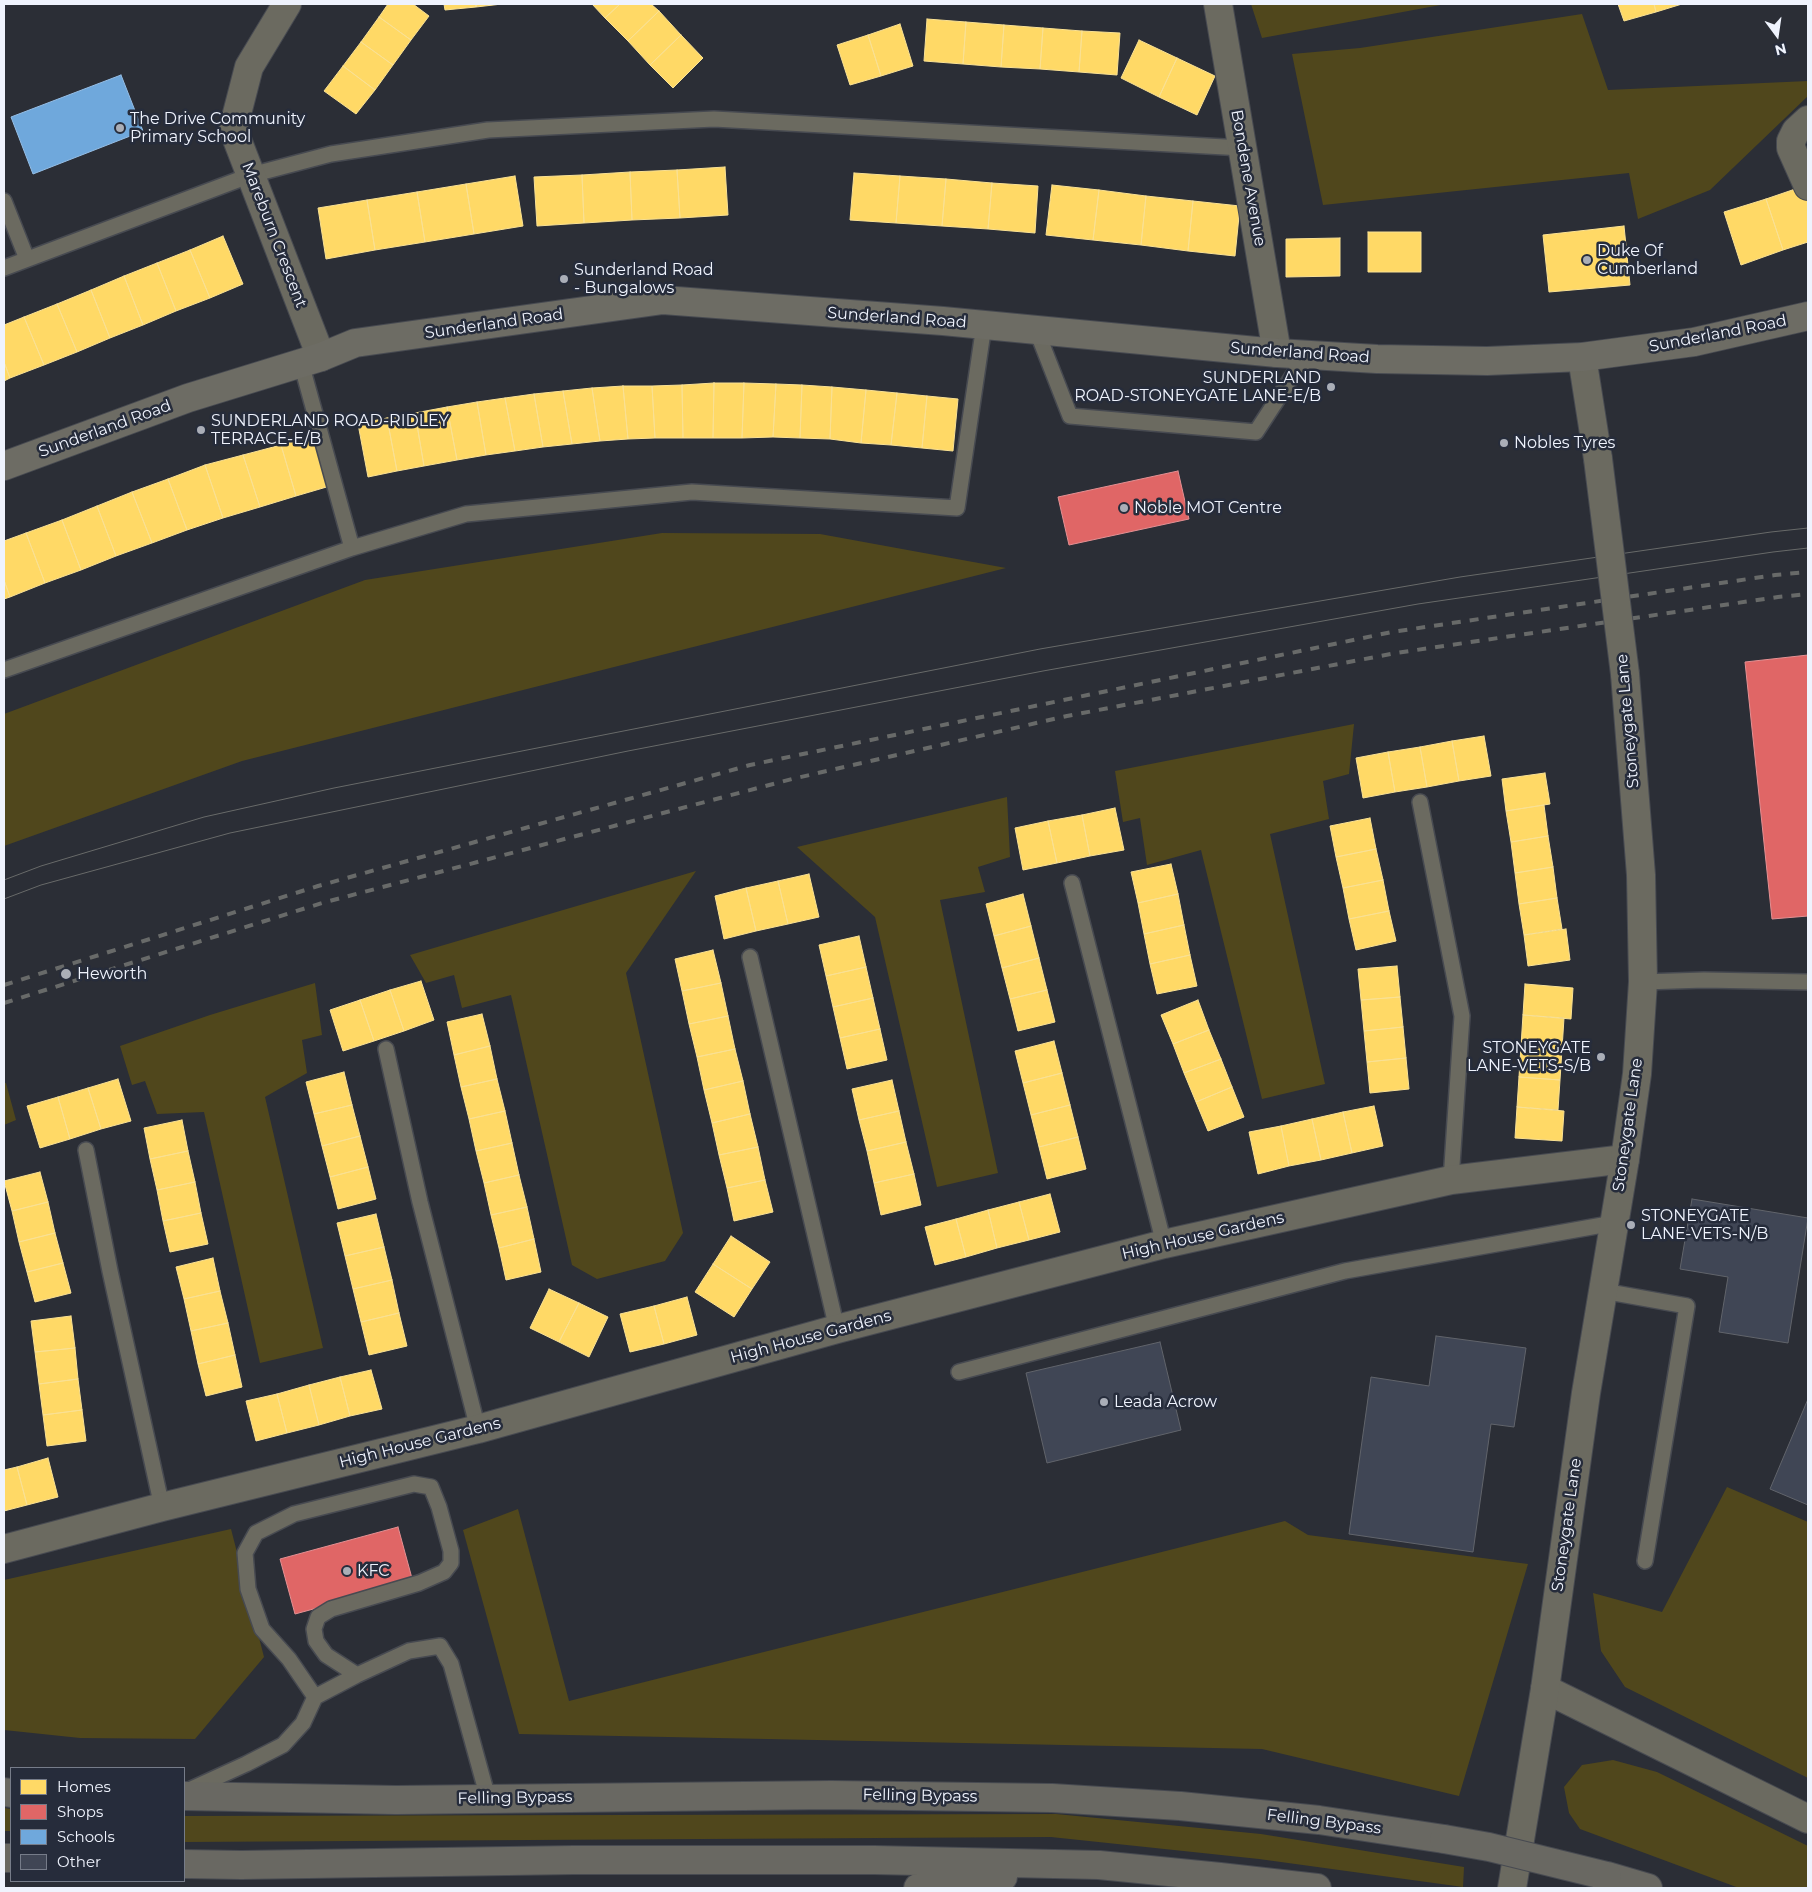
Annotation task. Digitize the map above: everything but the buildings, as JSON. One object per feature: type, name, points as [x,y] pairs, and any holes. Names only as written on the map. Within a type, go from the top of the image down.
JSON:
[{"type":"highway","name":"Felling Bypass","points":[[185,1796],[396,1800],[822,1795],[1052,1798],[1190,1807],[1319,1820],[1489,1847],[1648,1888]]},
{"type":"highway","points":[[185,1864],[241,1865],[574,1860],[874,1860],[1099,1865],[1220,1876],[1317,1888]]},
{"type":"highway","points":[[918,1888],[1099,1865]]},
{"type":"main road","name":"Sunderland Road","points":[[4,466],[188,398],[311,360],[355,343],[663,300],[984,325],[1277,352],[1377,359],[1487,361],[1582,357],[1694,342],[1808,316]]},
{"type":"street","name":"Mareburn Crescent","points":[[287,4],[249,67],[233,129],[251,175],[311,360]]},
{"type":"street","name":"Bondene Avenue","points":[[1218,4],[1277,352]]},
{"type":"street","points":[[1808,120],[1796,131],[1791,141],[1791,148],[1808,186]]},
{"type":"street","name":"Stoneygate Lane","points":[[1512,1888],[1544,1689],[1586,1393],[1625,1159],[1637,1074],[1643,982],[1641,875],[1625,674],[1598,459],[1582,357]]},
{"type":"street","name":"High House Gardens","points":[[4,1549],[162,1507],[478,1429],[837,1328],[1164,1244],[1451,1180],[1625,1159]]},
{"type":"street","points":[[1544,1689],[1808,1819]]},
{"type":"lane","points":[[4,268],[251,175],[331,154],[488,130],[714,119],[1243,148]]},
{"type":"lane","points":[[4,201],[27,259]]},
{"type":"lane","points":[[4,670],[352,548],[466,514],[692,492],[957,508],[984,325]]},
{"type":"lane","points":[[1036,330],[1070,416],[1090,418],[1256,432],[1307,354]]},
{"type":"lane","points":[[311,360],[352,548]]},
{"type":"lane","points":[[1420,802],[1462,1016],[1451,1180]]},
{"type":"lane","points":[[1072,883],[1164,1244]]},
{"type":"lane","points":[[750,957],[837,1328]]},
{"type":"lane","points":[[1643,982],[1704,980],[1808,982]]},
{"type":"lane","points":[[386,1050],[420,1202],[478,1429]]},
{"type":"lane","points":[[86,1150],[110,1271],[162,1507]]},
{"type":"lane","points":[[959,1372],[1345,1271],[1614,1223]]},
{"type":"lane","points":[[1603,1291],[1687,1306],[1645,1561]]},
{"type":"lane","points":[[315,1697],[289,1658],[262,1630],[248,1589],[245,1553],[256,1533],[294,1514],[414,1484],[431,1487],[439,1507],[451,1551],[452,1563],[444,1572],[419,1583],[330,1608],[318,1617],[314,1629],[316,1641],[326,1655],[357,1675]]},
{"type":"lane","points":[[185,1792],[283,1745],[303,1722],[315,1697],[409,1651],[440,1646],[451,1664],[488,1798]]},
{"type":"shaded area","points":[[1251,4],[1446,4],[1262,38]]},
{"type":"shaded area","points":[[1582,14],[1608,90],[1808,81],[1808,96],[1710,190],[1638,219],[1629,173],[1323,205],[1292,54],[1360,48]]},
{"type":"shaded area","points":[[662,533],[820,534],[1006,568],[242,761],[4,846],[4,714],[365,580]]},
{"type":"shaded area","points":[[1354,724],[1349,774],[1323,781],[1329,819],[1270,834],[1325,1084],[1262,1099],[1201,850],[1147,865],[1140,818],[1123,822],[1115,771]]},
{"type":"shaded area","points":[[1007,797],[1010,857],[978,867],[985,892],[940,900],[998,1173],[937,1187],[875,917],[797,847]]},
{"type":"shaded area","points":[[696,871],[626,973],[683,1233],[665,1261],[597,1279],[572,1265],[511,995],[462,1008],[454,975],[426,983],[410,955]]},
{"type":"shaded area","points":[[315,983],[322,1035],[302,1040],[307,1073],[265,1097],[323,1348],[260,1363],[204,1112],[157,1114],[145,1081],[132,1085],[120,1046],[210,1015]]},
{"type":"shaded area","points":[[4,1083],[6,1083],[16,1120],[4,1125]]},
{"type":"shaded area","points":[[1727,1487],[1808,1522],[1808,1778],[1625,1687],[1601,1651],[1593,1593],[1662,1612]]},
{"type":"shaded area","points":[[518,1509],[569,1701],[1285,1521],[1308,1535],[1528,1564],[1459,1796],[1262,1749],[519,1734],[463,1530]]},
{"type":"shaded area","points":[[231,1529],[264,1657],[195,1739],[80,1738],[4,1730],[4,1580]]},
{"type":"shaded area","points":[[1613,1760],[1657,1772],[1808,1846],[1808,1888],[1739,1888],[1580,1829],[1569,1813],[1564,1787],[1582,1765]]},
{"type":"shaded area","points":[[4,1808],[10,1809],[10,1831],[4,1831]]},
{"type":"shaded area","points":[[1056,1814],[1261,1834],[1464,1867],[1463,1887],[1259,1859],[1051,1837],[185,1842],[185,1816]]},
{"type":"tram line","points":[[4,880],[41,866],[204,817],[334,788],[1040,649],[1460,577],[1808,528]]},
{"type":"tram line","points":[[4,899],[41,885],[230,833],[628,751],[1043,671],[1418,604],[1808,548]]},
{"type":"railway","points":[[4,985],[318,886],[750,765],[1392,632],[1775,575],[1808,572]]},
{"type":"railway","points":[[4,1003],[322,903],[792,779],[1067,716],[1396,653],[1808,594]]},
{"type":"place","name":"The Drive Community Primary School","points":[[120,128]]},
{"type":"place","name":"Duke Of Cumberland","points":[[1587,260]]},
{"type":"place","name":"Sunderland Road - Bungalows","points":[[564,279]]},
{"type":"place","name":"SUNDERLAND ROAD-STONEYGATE LANE-E/B","points":[[1331,387]]},
{"type":"place","name":"SUNDERLAND ROAD-RIDLEY TERRACE-E/B","points":[[201,430]]},
{"type":"place","name":"Nobles Tyres","points":[[1504,443]]},
{"type":"place","name":"Noble MOT Centre","points":[[1124,508]]},
{"type":"place","name":"Heworth","points":[[66,974]]},
{"type":"place","name":"STONEYGATE LANE-VETS-S/B","points":[[1601,1057]]},
{"type":"place","name":"STONEYGATE LANE-VETS-N/B","points":[[1631,1225]]},
{"type":"place","name":"Leada Acrow","points":[[1104,1402]]},
{"type":"place","name":"KFC","points":[[347,1571]]}]
